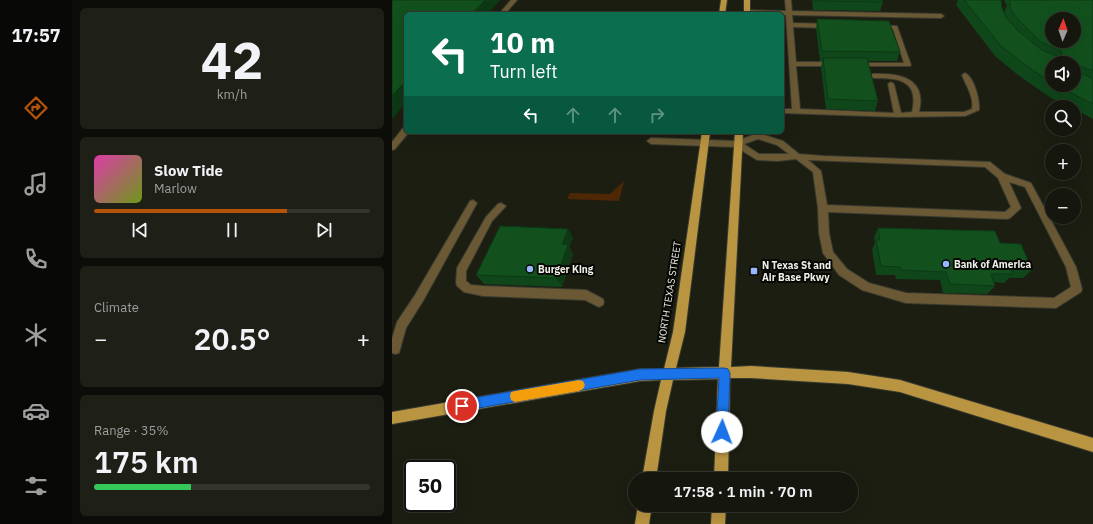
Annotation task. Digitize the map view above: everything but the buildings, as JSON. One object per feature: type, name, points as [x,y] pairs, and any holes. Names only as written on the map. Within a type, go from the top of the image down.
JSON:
[{"type":"main road","points":[[722,12],[724,0]]},
{"type":"main road","points":[[747,0],[747,12]]},
{"type":"main road","name":"NORTH TEXAS STREET","points":[[650,472],[660,410],[679,332],[706,134]]},
{"type":"main road","points":[[721,472],[726,324],[739,134]]},
{"type":"main road","points":[[392,418],[640,375],[751,372],[848,378],[900,386],[1093,445]]},
{"type":"main road","points":[[642,524],[644,512]]},
{"type":"main road","points":[[718,524],[719,512]]},
{"type":"lane","points":[[504,12],[514,0]]},
{"type":"lane","points":[[788,0],[796,112]]},
{"type":"lane","points":[[784,13],[941,16]]},
{"type":"lane","points":[[790,25],[835,26]]},
{"type":"lane","points":[[846,65],[908,65],[895,27],[872,27]]},
{"type":"lane","points":[[784,45],[791,46]]},
{"type":"lane","points":[[792,64],[839,64]]},
{"type":"lane","points":[[784,111],[898,115],[965,114],[976,110],[977,105],[965,75]]},
{"type":"lane","points":[[870,76],[898,77],[912,84],[918,98],[915,114]]},
{"type":"lane","points":[[890,84],[898,115]]},
{"type":"lane","points":[[392,147],[404,132]]},
{"type":"lane","points":[[651,141],[738,144],[758,136],[780,143],[797,156],[817,171],[823,208],[824,233],[828,253],[843,272],[866,287],[906,298],[1056,303],[1076,289],[1071,267],[1028,185],[1002,176],[987,164],[824,159],[797,156],[757,158],[738,144]]},
{"type":"lane","points":[[823,208],[1007,216],[1016,208],[1002,176]]},
{"type":"lane","points":[[395,349],[402,326],[473,203]]},
{"type":"lane","points":[[501,206],[489,219],[461,271],[461,283],[468,289],[483,291],[586,295],[599,302]]},
{"type":"shaded area","points":[[624,181],[619,201],[567,199],[570,193],[610,194]]},
{"type":"slow traffic","points":[[515,396],[579,385]]},
{"type":"place","name":"Bank of America","points":[[946,264]]},
{"type":"place","name":"Burger King","points":[[530,269]]},
{"type":"place","name":"N Texas St and Air Base Pkwy","points":[[754,271]]},
{"type":"route","points":[[462,406],[640,375],[724,373],[722,432]]}]
